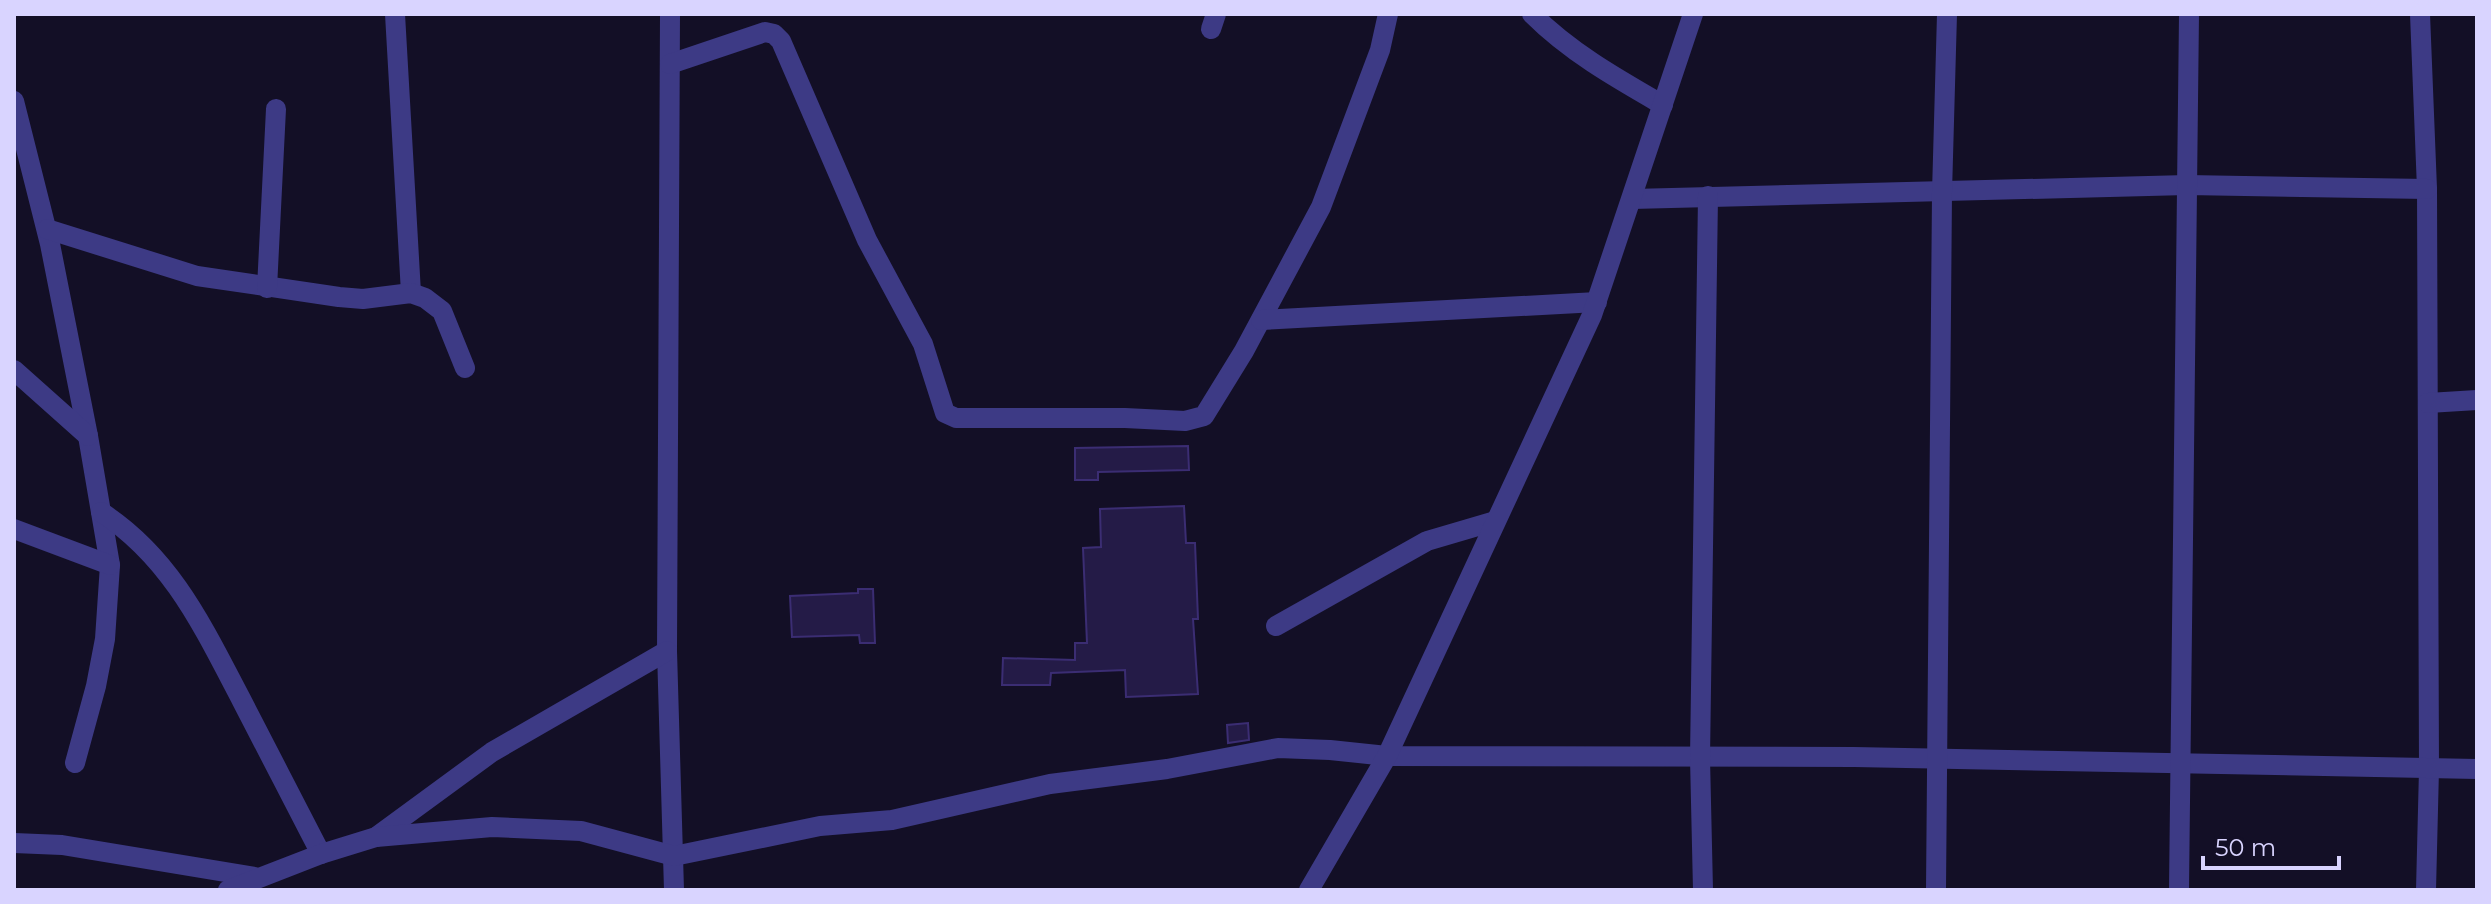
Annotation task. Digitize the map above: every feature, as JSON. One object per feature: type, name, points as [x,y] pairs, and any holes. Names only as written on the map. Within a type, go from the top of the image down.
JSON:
[{"type":"street","points":[[395,14],[411,293]]},
{"type":"street","points":[[670,14],[667,651],[674,890]]},
{"type":"street","points":[[670,64],[765,32],[774,34],[781,41],[867,240],[923,344],[941,406],[950,417],[1185,421],[1204,416],[1261,320],[1321,207],[1380,50],[1388,14]]},
{"type":"street","points":[[1532,14],[1556,38],[1599,68],[1663,105]]},
{"type":"street","points":[[1309,890],[1387,756],[1597,302],[1693,14]]},
{"type":"street","points":[[1936,890],[1942,193],[1947,14]]},
{"type":"street","points":[[2179,890],[2189,14]]},
{"type":"street","points":[[2420,14],[2427,189],[2429,769],[2426,890]]},
{"type":"street","points":[[14,101],[18,129],[47,229],[110,565],[105,639],[75,763]]},
{"type":"street","points":[[267,288],[276,109]]},
{"type":"street","points":[[1632,199],[2187,185],[2427,189]]},
{"type":"street","points":[[1703,890],[1700,758],[1708,196]]},
{"type":"street","points":[[47,229],[184,272],[267,288],[363,299],[411,293],[425,298],[442,311],[465,368]]},
{"type":"street","points":[[1261,320],[1597,302]]},
{"type":"street","points":[[14,370],[88,436]]},
{"type":"street","points":[[2428,403],[2477,400]]},
{"type":"street","points":[[101,512],[146,546],[193,607],[321,854]]},
{"type":"street","points":[[1276,626],[1427,541],[1495,521]]},
{"type":"street","points":[[14,529],[110,565]]},
{"type":"street","points":[[376,837],[492,752],[667,651]]},
{"type":"street","points":[[228,890],[321,854],[376,837],[492,827],[581,831],[674,856],[820,826],[892,820],[1050,784],[1167,769],[1278,748],[1387,756],[1937,758],[2477,769]]},
{"type":"street","points":[[14,843],[62,845],[259,877]]},
{"type":"building","points":[[1188,446],[1189,470],[1098,472],[1098,480],[1075,480],[1075,448]]},
{"type":"building","points":[[1184,506],[1186,543],[1195,543],[1198,619],[1193,619],[1198,694],[1126,697],[1125,670],[1051,673],[1050,685],[1002,685],[1003,658],[1075,660],[1075,643],[1087,643],[1083,548],[1101,547],[1100,509]]},
{"type":"building","points":[[858,589],[873,589],[875,643],[860,643],[859,635],[792,637],[790,596],[858,593]]},
{"type":"building","points":[[1248,723],[1249,740],[1228,743],[1227,725]]}]
